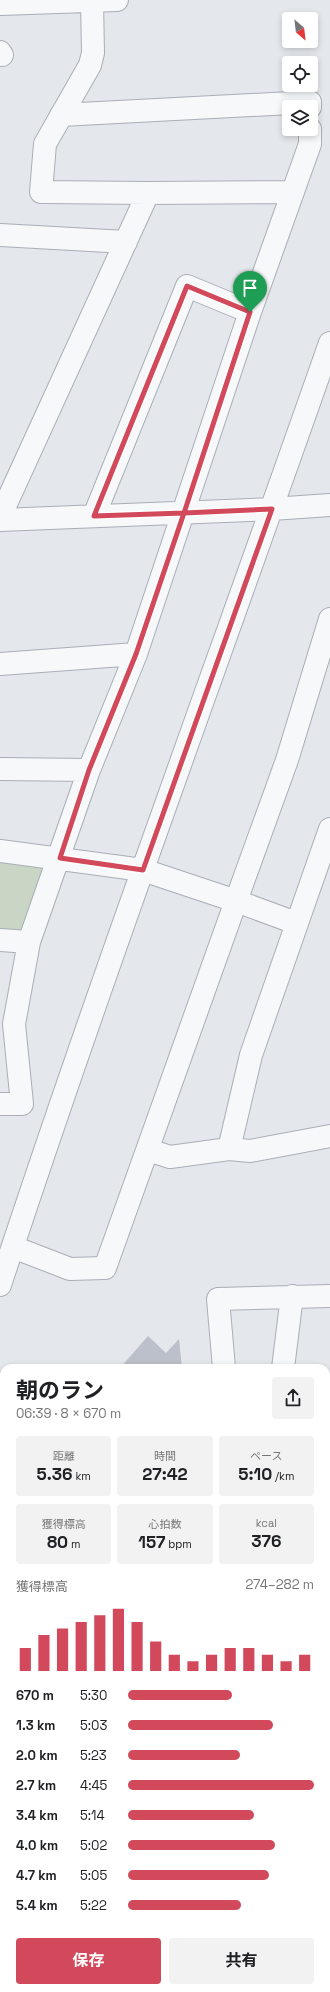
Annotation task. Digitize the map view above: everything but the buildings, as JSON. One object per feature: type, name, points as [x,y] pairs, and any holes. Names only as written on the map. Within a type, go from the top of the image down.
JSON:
[{"type":"street","points":[[92,0],[93,53],[90,65],[45,144],[41,192],[293,192]]},
{"type":"street","points":[[0,4],[117,0]]},
{"type":"street","points":[[61,115],[282,103]]},
{"type":"street","points":[[0,1104],[22,1104],[7,1024],[29,942],[60,858],[89,770],[136,654],[250,312],[310,144],[310,136]]},
{"type":"street","points":[[148,193],[0,518],[184,513],[330,505]]},
{"type":"street","points":[[0,235],[126,242]]},
{"type":"street","points":[[94,516],[187,286],[250,312]]},
{"type":"street","points":[[0,1285],[143,870],[330,343]]},
{"type":"street","points":[[13,1247],[70,1269],[105,1268],[286,760],[329,628]]},
{"type":"street","points":[[0,664],[136,654]]},
{"type":"street","points":[[0,769],[89,770]]},
{"type":"street","points":[[229,1149],[251,1054],[330,829]]},
{"type":"street","points":[[0,851],[143,870],[296,923]]},
{"type":"street","points":[[0,940],[29,942]]},
{"type":"street","points":[[148,1150],[170,1157],[229,1149],[250,1150],[330,1136]]},
{"type":"street","points":[[284,1364],[292,1296]]},
{"type":"street","points":[[224,1364],[218,1299],[330,1296]]},
{"type":"green space","points":[[0,859],[44,863],[47,869],[20,934],[0,932]]},
{"type":"route","points":[[250,312],[184,513],[272,509],[143,870],[60,858],[89,770],[136,654],[184,513],[94,516],[187,286],[250,312]]}]
